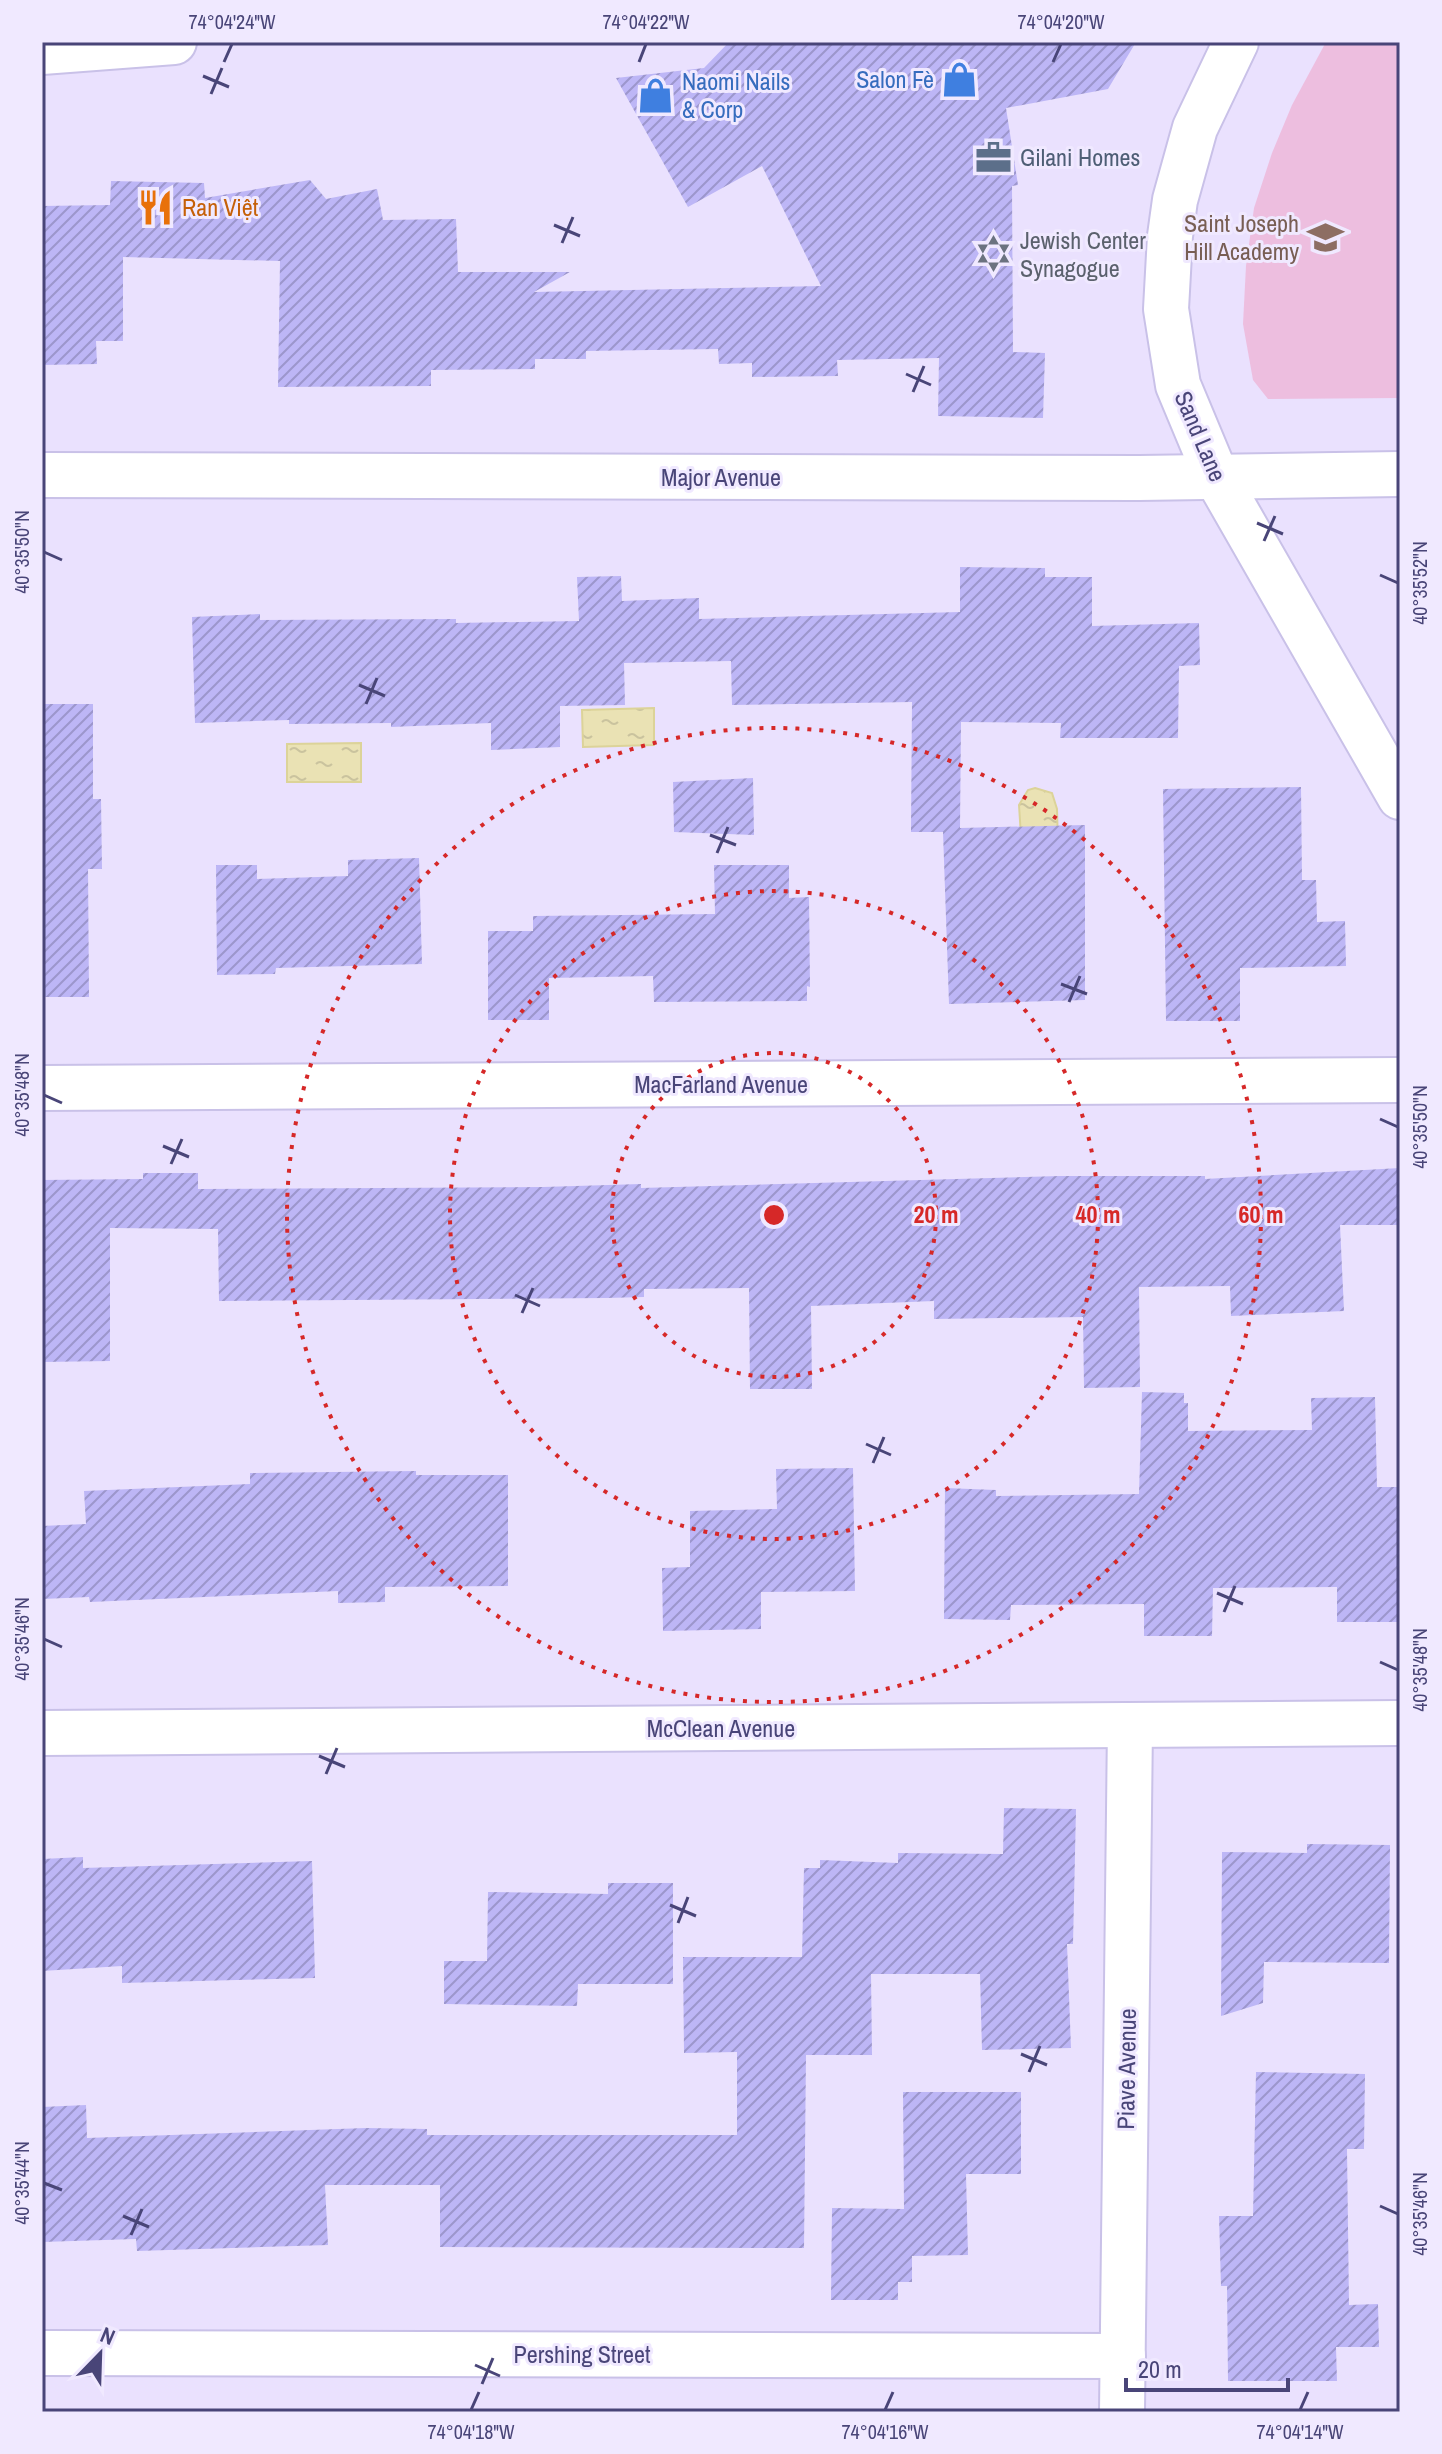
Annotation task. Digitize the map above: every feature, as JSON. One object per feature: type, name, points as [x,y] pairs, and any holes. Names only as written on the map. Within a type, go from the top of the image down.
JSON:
[{"type":"street","points":[[42,52],[174,42]]},
{"type":"street","name":"Sand Lane","points":[[1236,42],[1199,117],[1175,200],[1166,309],[1178,385],[1216,476],[1400,797]]},
{"type":"street","name":"Major Avenue","points":[[42,475],[1400,474]]},
{"type":"street","name":"MacFarland Avenue","points":[[42,1088],[1400,1080]]},
{"type":"street","name":"McClean Avenue","points":[[42,1733],[1400,1723]]},
{"type":"street","name":"Piave Avenue","points":[[1122,2412],[1130,1725]]},
{"type":"street","name":"Pershing Street","points":[[42,2353],[1123,2356]]},
{"type":"shaded area","name":"Saint Joseph Hill Academy","points":[[1326,42],[1400,42],[1400,398],[1268,399],[1253,380],[1243,324],[1246,266],[1254,208],[1292,105]]},
{"type":"water","points":[[654,708],[654,745],[583,747],[582,710]]},
{"type":"water","points":[[361,743],[361,782],[287,782],[287,744]]},
{"type":"water","points":[[1035,788],[1052,793],[1057,809],[1058,846],[1022,852],[1019,805],[1028,790]]},
{"type":"building","points":[[729,42],[1136,42],[1108,89],[1006,108],[1018,185],[1012,186],[1013,352],[1045,353],[1043,418],[938,416],[939,358],[837,360],[838,376],[752,377],[752,363],[719,364],[718,349],[586,351],[586,359],[535,359],[535,369],[431,370],[431,386],[278,387],[280,261],[123,257],[123,341],[96,341],[97,364],[42,365],[42,206],[110,205],[111,181],[204,183],[205,198],[310,180],[326,199],[377,189],[383,220],[456,219],[458,272],[570,272],[534,292],[821,286],[762,166],[688,207],[616,78],[704,68]]},
{"type":"building","points":[[960,567],[1045,568],[1045,577],[1092,577],[1092,626],[1199,623],[1200,665],[1179,666],[1178,738],[1060,738],[1061,723],[961,722],[960,828],[1085,825],[1085,1000],[949,1004],[943,832],[911,832],[912,702],[732,705],[731,661],[624,663],[625,705],[560,706],[560,747],[491,750],[491,723],[391,727],[391,723],[289,724],[289,720],[195,723],[192,617],[260,614],[260,620],[579,621],[577,577],[621,576],[622,601],[699,598],[699,619],[960,612]]},
{"type":"building","points":[[42,704],[93,704],[93,799],[101,799],[102,869],[88,869],[89,997],[42,997]]},
{"type":"building","points":[[753,778],[754,835],[674,832],[673,782]]},
{"type":"building","points":[[1301,787],[1302,880],[1316,880],[1317,922],[1345,921],[1346,966],[1240,968],[1240,1021],[1166,1021],[1163,789]]},
{"type":"building","points":[[419,858],[422,964],[276,968],[275,974],[217,975],[216,865],[257,865],[257,879],[348,876],[348,860]]},
{"type":"building","points":[[714,865],[789,865],[789,898],[809,897],[810,987],[807,986],[807,1001],[654,1002],[653,976],[549,978],[549,1020],[488,1020],[488,931],[533,931],[533,916],[715,914]]},
{"type":"building","points":[[1400,1168],[1400,1225],[1340,1225],[1344,1311],[1231,1316],[1230,1286],[1139,1287],[1140,1387],[1084,1388],[1083,1317],[934,1319],[934,1301],[811,1306],[812,1389],[750,1389],[749,1288],[644,1289],[644,1297],[606,1298],[219,1301],[218,1229],[110,1228],[110,1361],[42,1362],[42,1180],[143,1179],[143,1173],[198,1173],[198,1189],[641,1184],[641,1188],[1060,1176],[1205,1176],[1205,1179]]},
{"type":"building","points":[[1142,1392],[1184,1393],[1184,1403],[1188,1403],[1188,1431],[1312,1430],[1311,1398],[1375,1397],[1377,1487],[1400,1487],[1400,1622],[1337,1622],[1337,1587],[1213,1588],[1212,1636],[1144,1636],[1144,1604],[1011,1605],[1010,1620],[944,1619],[945,1488],[996,1490],[996,1496],[1139,1494]]},
{"type":"building","points":[[853,1468],[855,1591],[761,1592],[761,1629],[663,1631],[662,1568],[690,1567],[690,1511],[777,1509],[776,1469]]},
{"type":"building","points":[[416,1471],[416,1475],[508,1475],[508,1586],[385,1587],[385,1602],[338,1603],[338,1591],[90,1602],[89,1597],[42,1599],[42,1526],[86,1524],[84,1491],[250,1484],[250,1473]]},
{"type":"building","points":[[1004,1808],[1076,1809],[1073,1944],[1067,1944],[1071,2048],[982,2050],[980,1974],[871,1974],[872,2055],[806,2055],[804,2248],[440,2247],[440,2185],[325,2185],[328,2245],[137,2251],[136,2239],[42,2242],[42,2107],[86,2105],[87,2138],[366,2128],[427,2129],[427,2135],[737,2135],[737,2052],[684,2053],[683,1957],[802,1957],[804,1868],[820,1868],[820,1860],[898,1863],[898,1853],[1003,1854]]},
{"type":"building","points":[[1307,1844],[1390,1845],[1389,1963],[1264,1962],[1263,2003],[1221,2016],[1222,1852],[1307,1853]]},
{"type":"building","points":[[83,1857],[83,1868],[312,1861],[315,1978],[122,1983],[122,1966],[42,1971],[42,1859]]},
{"type":"building","points":[[608,1883],[673,1883],[673,1984],[578,1984],[577,2006],[444,2004],[444,1961],[487,1961],[488,1892],[608,1894]]},
{"type":"building","points":[[1256,2072],[1365,2074],[1364,2149],[1347,2149],[1349,2305],[1378,2304],[1379,2347],[1336,2347],[1337,2381],[1228,2381],[1227,2286],[1221,2286],[1219,2216],[1253,2216]]},
{"type":"building","points":[[903,2092],[1021,2092],[1021,2174],[966,2174],[968,2255],[912,2256],[912,2282],[898,2282],[898,2300],[831,2300],[832,2208],[904,2209]]},
{"type":"place","name":"Salon Fè","points":[[960,79]]},
{"type":"place","name":"Naomi Nails & Corp","points":[[656,95]]},
{"type":"place","name":"Gilani Homes","points":[[994,157]]},
{"type":"place","name":"Ran Việt","points":[[156,207]]},
{"type":"place","name":"Saint Joseph Hill Academy","points":[[1325,237]]},
{"type":"place","name":"Jewish Center Synagogue","points":[[994,254]]}]
